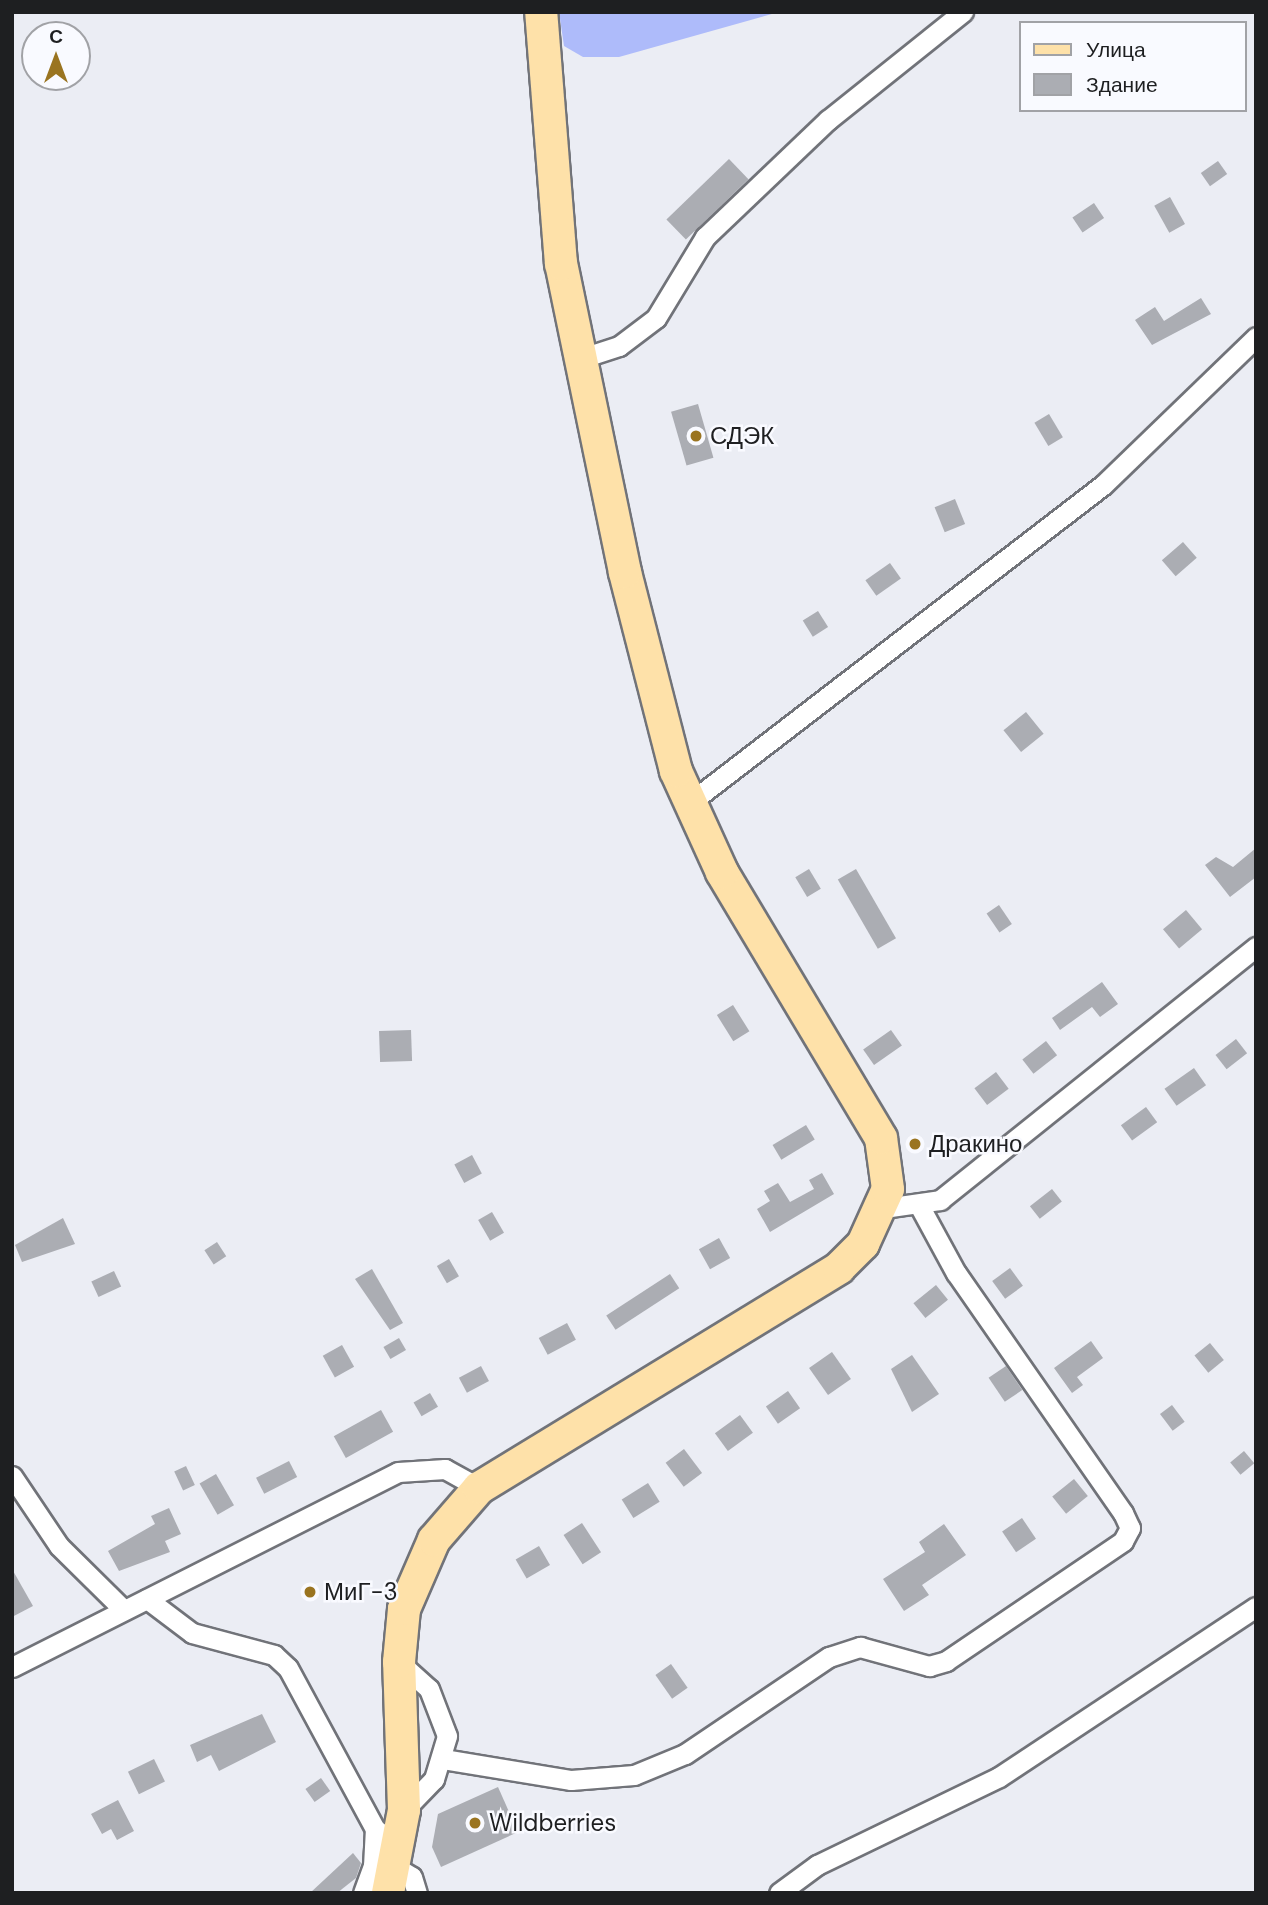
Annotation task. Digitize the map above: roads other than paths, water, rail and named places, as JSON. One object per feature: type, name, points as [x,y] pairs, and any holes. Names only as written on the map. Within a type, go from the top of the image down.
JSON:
[{"type":"main road","points":[[390,1859],[404,1810],[399,1662],[413,1576],[434,1540],[479,1488],[839,1268],[863,1244],[884,1208],[888,1173],[881,1138],[761,941],[688,804],[625,572],[559,254],[541,12]]},
{"type":"street","points":[[579,359],[634,338],[656,318],[705,236],[828,120],[963,12]]},
{"type":"street","points":[[688,804],[1103,485],[1256,337]]},
{"type":"street","points":[[884,1208],[920,1207],[940,1200],[1256,947]]},
{"type":"street","points":[[443,1759],[570,1780],[634,1774],[685,1754],[829,1657],[859,1647],[929,1666],[946,1661],[1123,1541],[1130,1528],[1122,1513],[956,1273],[920,1207]]},
{"type":"street","points":[[12,1667],[398,1472],[445,1469],[479,1488]]},
{"type":"street","points":[[12,1476],[59,1546],[124,1610]]},
{"type":"street","points":[[147,1599],[192,1633],[263,1651],[288,1668],[390,1859],[411,1877],[417,1893]]},
{"type":"street","points":[[779,1893],[817,1865],[999,1777],[1256,1607]]},
{"type":"street","points":[[399,1662],[429,1689],[447,1736],[443,1759],[434,1779],[404,1810]]},
{"type":"street","points":[[363,1893],[373,1866],[390,1859]]},
{"type":"place","name":"СДЭК","points":[[696,436]]},
{"type":"place","name":"Дракино","points":[[915,1144]]},
{"type":"place","name":"МиГ-3","points":[[310,1592]]},
{"type":"place","name":"Wildberries","points":[[475,1823]]}]
